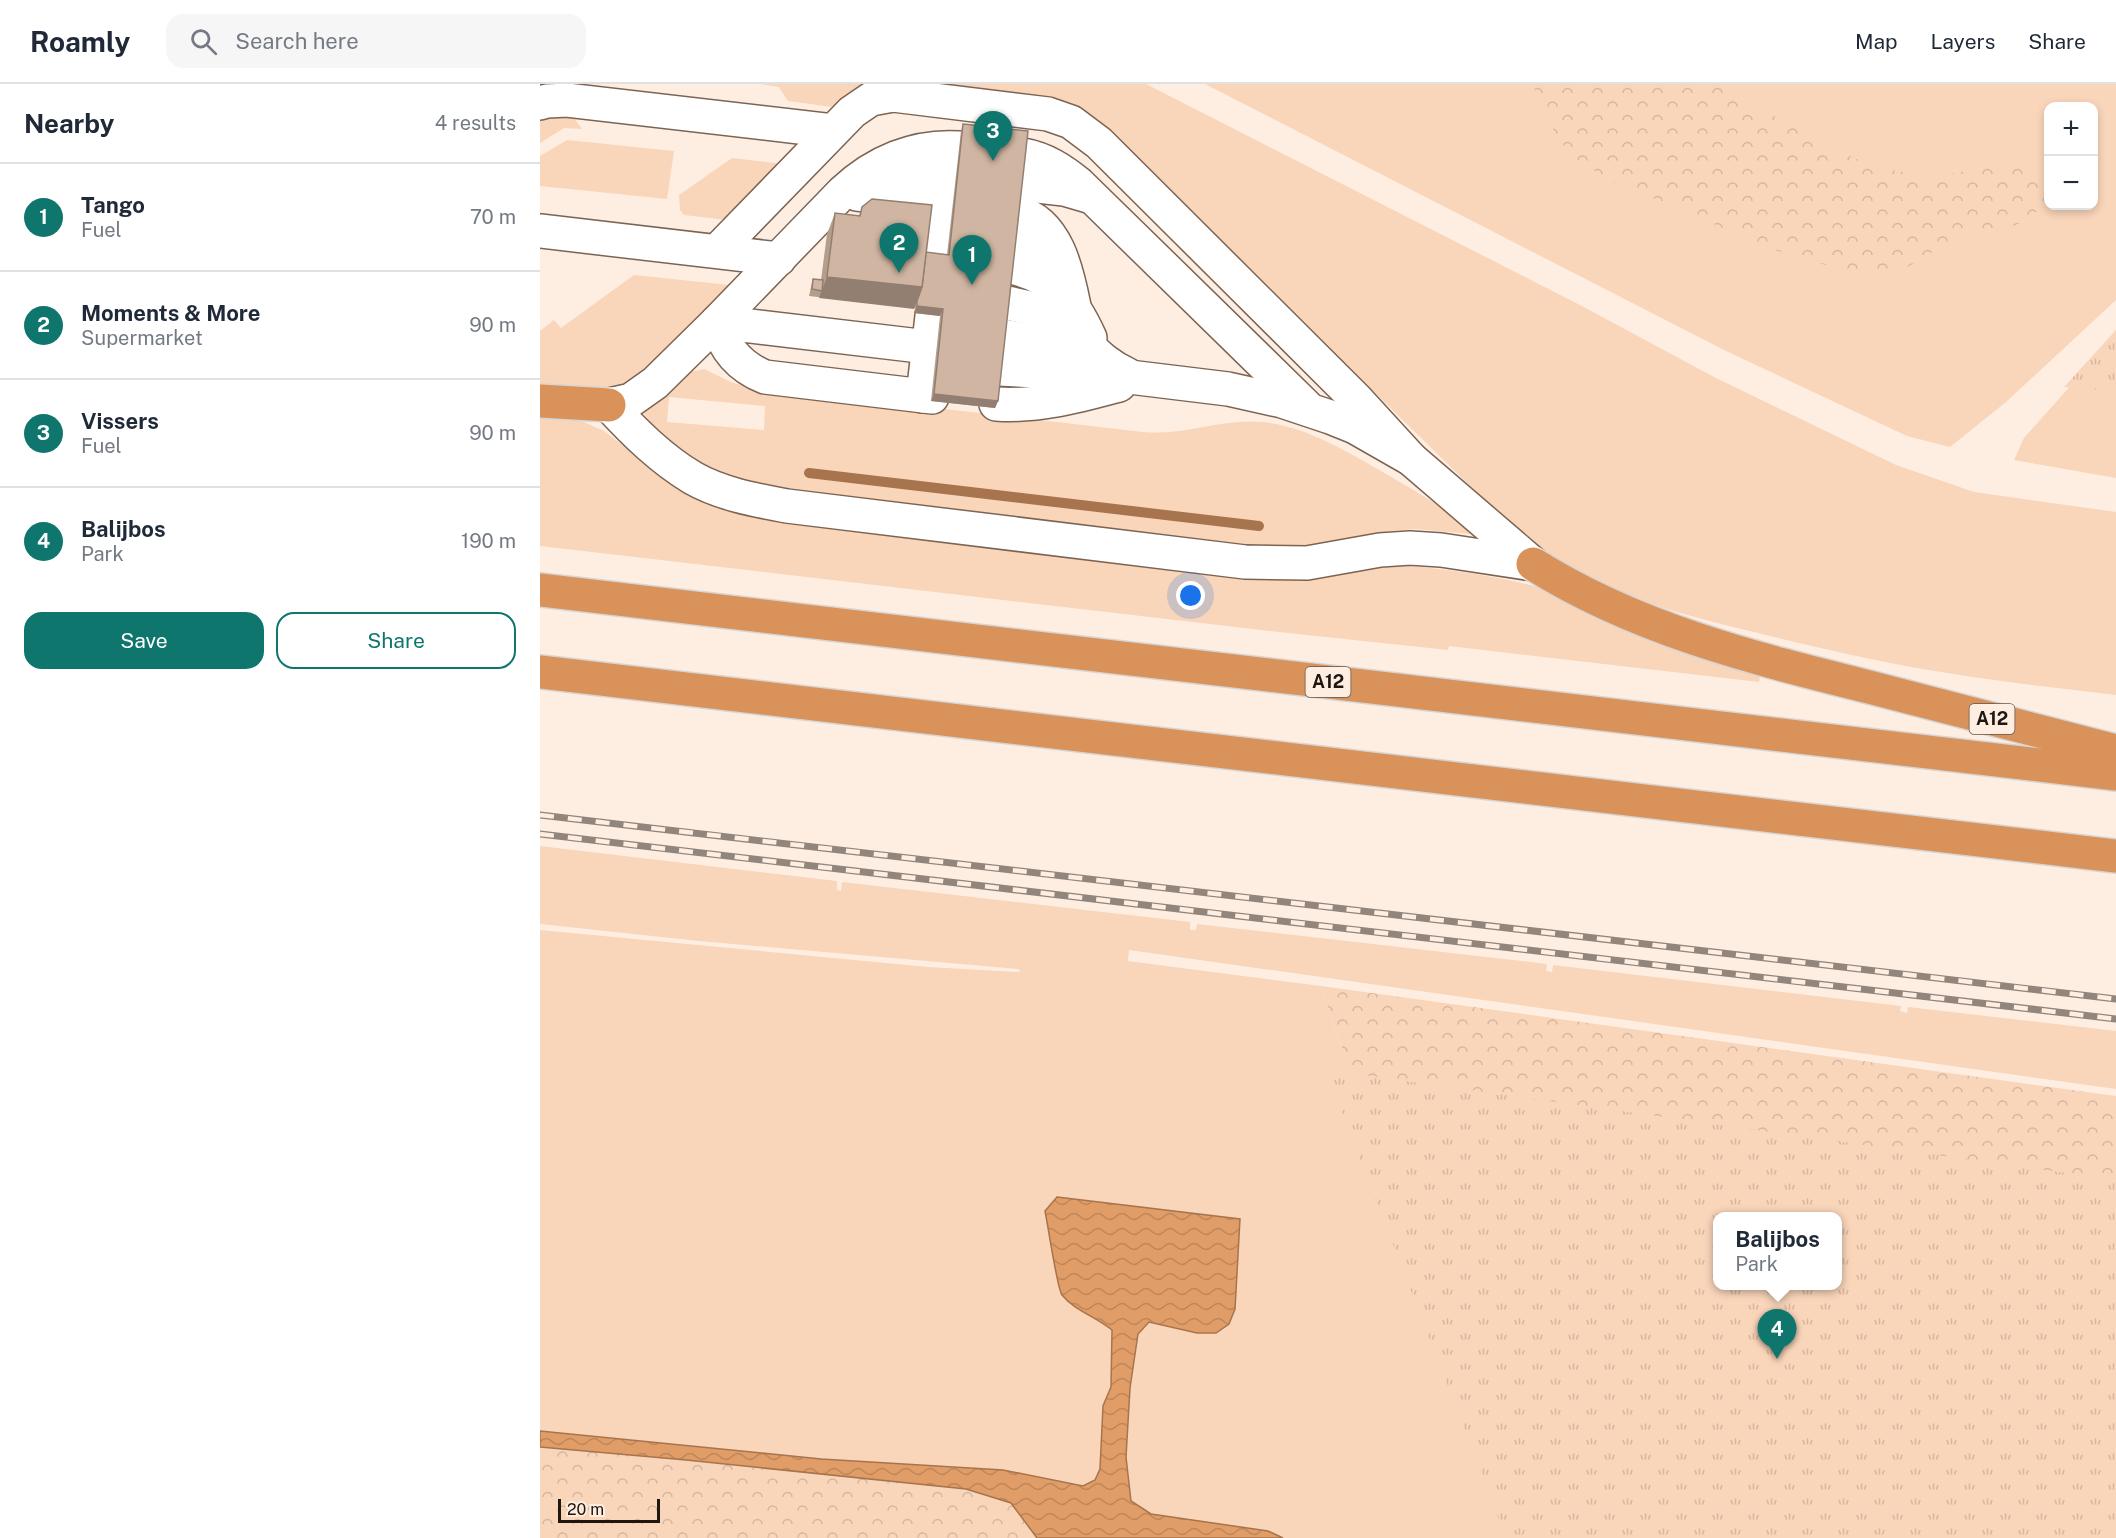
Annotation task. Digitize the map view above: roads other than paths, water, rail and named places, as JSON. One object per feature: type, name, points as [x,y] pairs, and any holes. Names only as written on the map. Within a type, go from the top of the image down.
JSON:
[{"type":"highway","points":[[540,400],[609,405]]},
{"type":"highway","name":"A12","points":[[1533,564],[1596,599],[1664,628],[1732,652],[2116,751]]},
{"type":"highway","name":"A12","points":[[540,590],[2116,774]]},
{"type":"highway","points":[[540,672],[2116,856]]},
{"type":"lane","name":"A12","points":[[717,251],[833,131],[865,102],[887,95],[1027,111],[1047,114],[1071,122],[1100,142],[1356,399],[1410,459],[1533,564]]},
{"type":"lane","points":[[540,97],[833,131]]},
{"type":"lane","points":[[540,104],[557,100],[573,101]]},
{"type":"lane","points":[[609,405],[623,403],[645,392],[717,322],[843,192],[866,173],[903,154],[928,149],[947,220],[843,192]]},
{"type":"lane","name":"A12","points":[[1017,211],[1044,161],[1063,171],[1100,203],[1310,410]]},
{"type":"lane","points":[[1017,211],[1029,271],[1056,287],[1075,308]]},
{"type":"lane","points":[[1017,211],[1037,221],[1053,240],[1068,276],[1075,308],[1102,361]]},
{"type":"lane","points":[[540,231],[779,259]]},
{"type":"lane","name":"A12","points":[[1007,303],[1030,308],[1056,319],[1074,332],[1102,361],[1130,375],[1150,379]]},
{"type":"lane","points":[[717,322],[932,340],[927,396],[770,378],[761,375],[735,359],[724,343],[717,322]]},
{"type":"lane","name":"A12","points":[[1003,336],[1036,342],[1113,372],[1235,390],[1310,410],[1355,427],[1410,459]]},
{"type":"lane","name":"A12","points":[[999,369],[1150,379]]},
{"type":"lane","name":"A12","points":[[996,404],[1014,406],[1053,402],[1142,379],[1150,379]]},
{"type":"lane","name":"A12","points":[[609,405],[644,441],[694,478],[738,496],[787,506],[1268,563],[1307,563],[1380,550],[1410,548],[1441,550],[1533,564]]},
{"type":"water","points":[[1057,1197],[1240,1219],[1235,1309],[1229,1324],[1216,1333],[1197,1333],[1149,1322],[1138,1334],[1130,1388],[1126,1457],[1131,1501],[1151,1514],[1268,1531],[1283,1538],[1037,1538],[1011,1503],[966,1489],[540,1447],[540,1431],[821,1459],[1003,1470],[1083,1486],[1095,1480],[1100,1469],[1103,1406],[1111,1387],[1112,1330],[1067,1301],[1062,1295],[1045,1211]]},
{"type":"waterway","points":[[809,473],[1259,526]]},
{"type":"railway","points":[[540,815],[2116,999]]},
{"type":"railway","points":[[540,834],[2116,1019]]},
{"type":"place","name":"Vissers","points":[[993,161]]},
{"type":"place","name":"Moments & More","points":[[899,273]]},
{"type":"place","name":"Tango","points":[[972,285]]},
{"type":"place","name":"Balijbos","points":[[1777,1359]]}]
